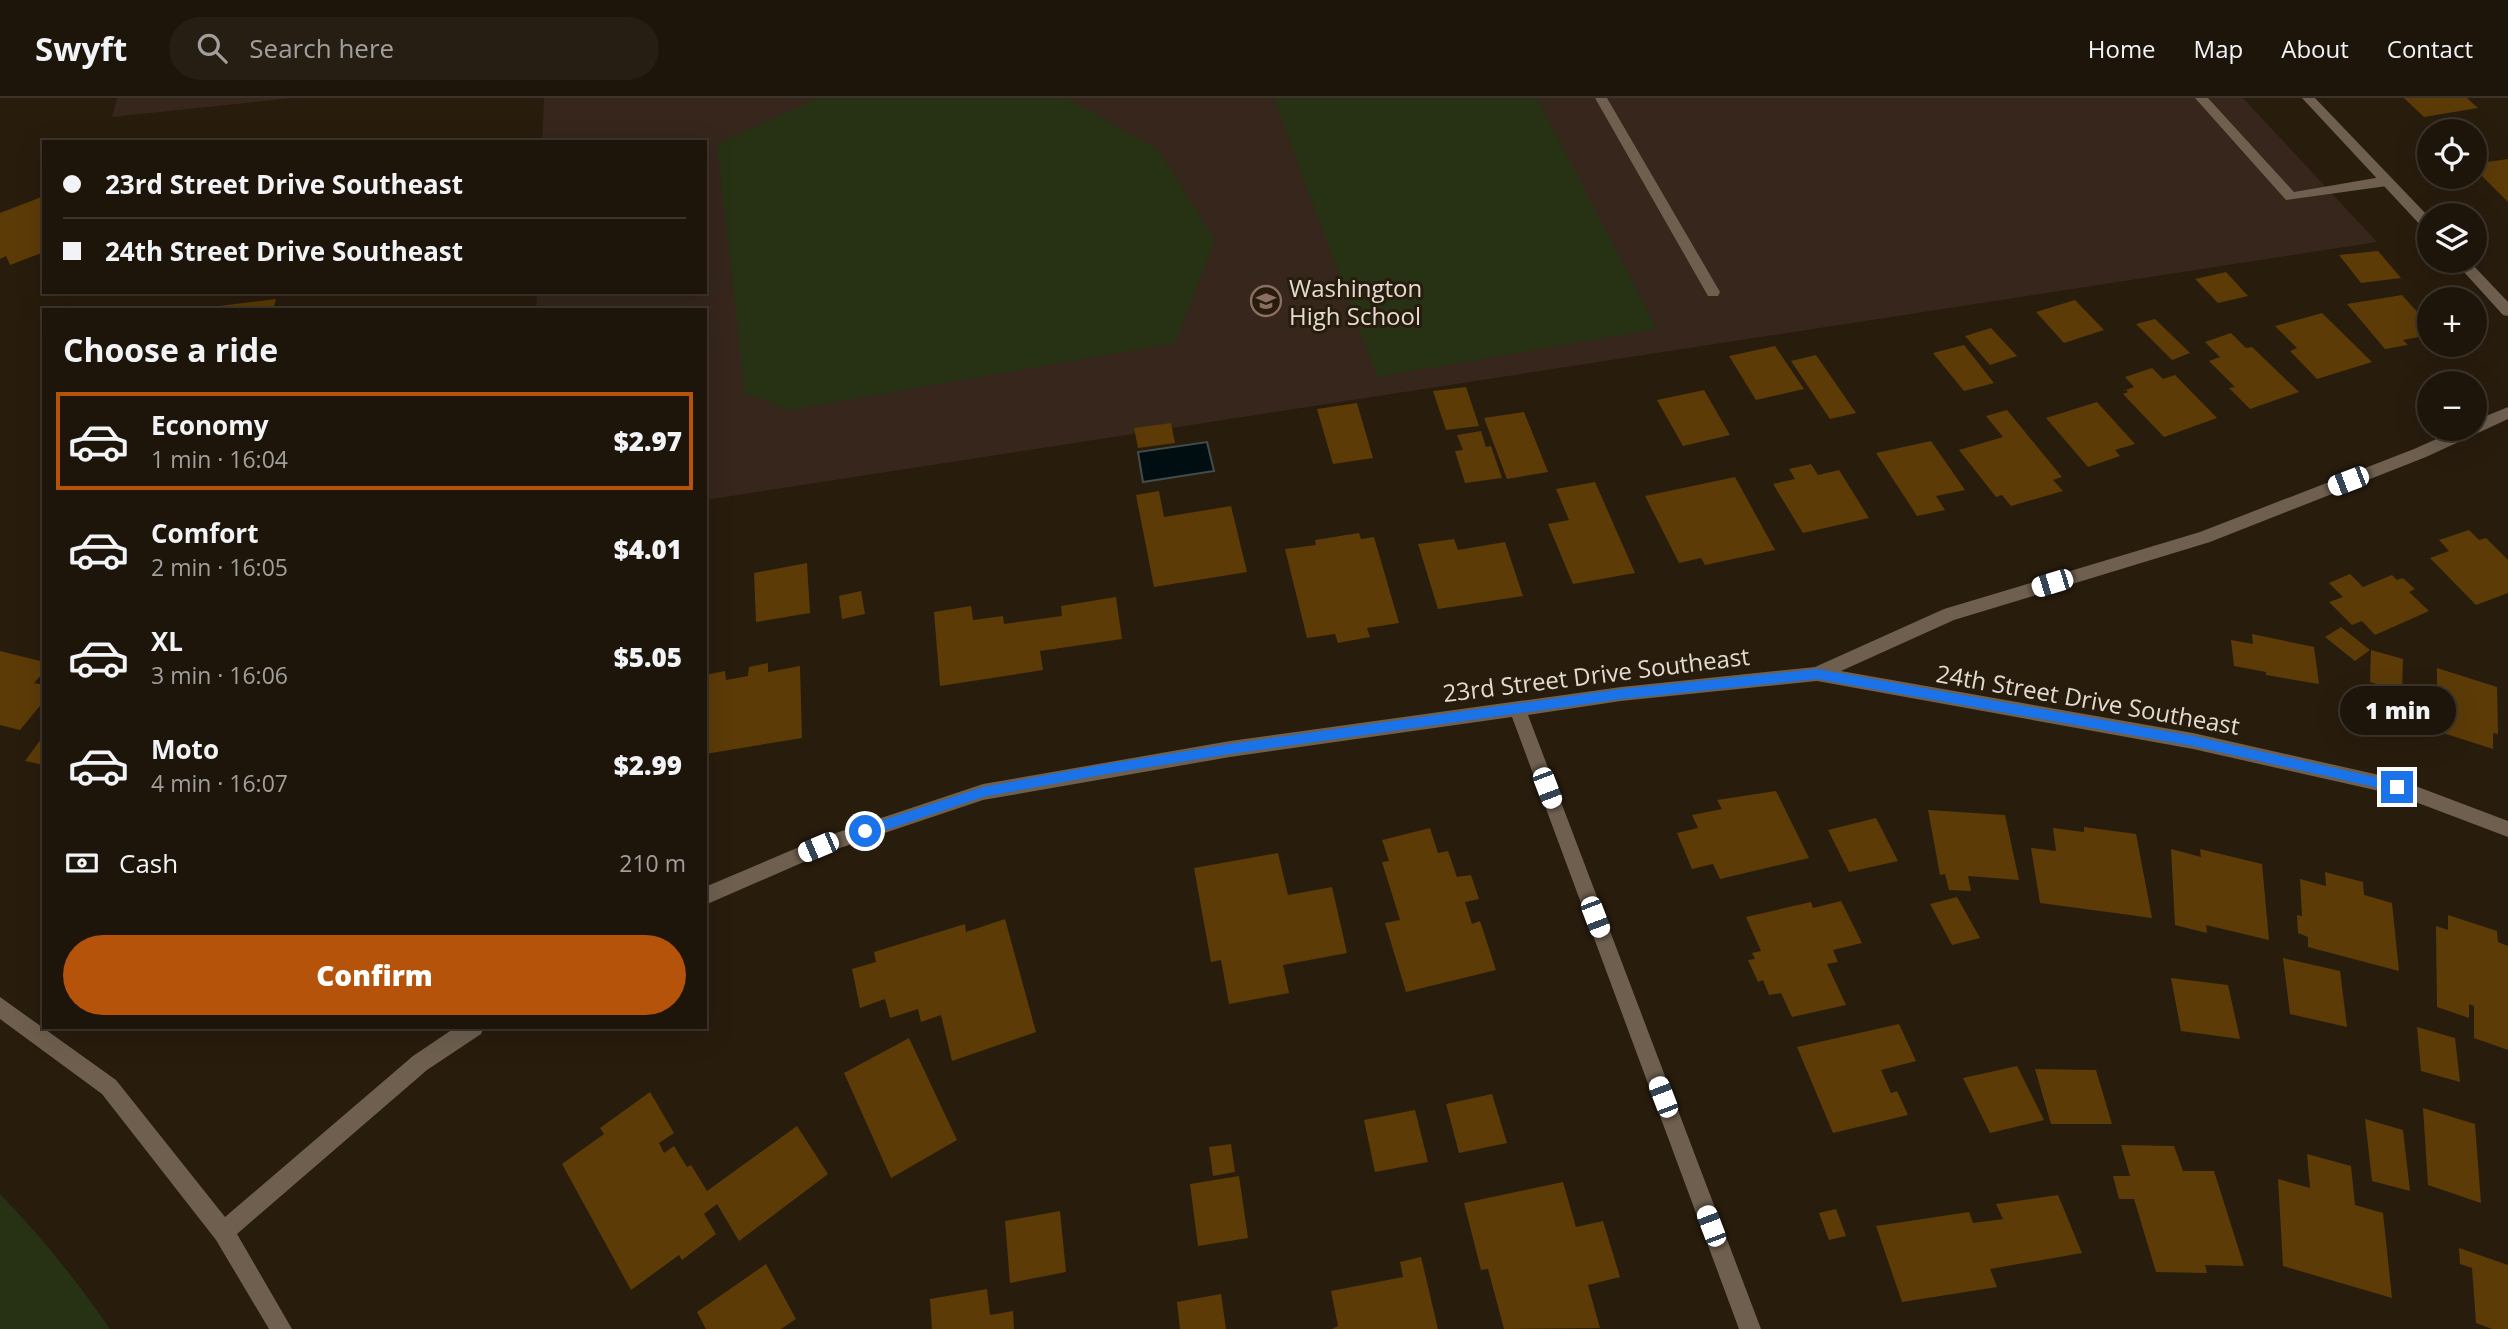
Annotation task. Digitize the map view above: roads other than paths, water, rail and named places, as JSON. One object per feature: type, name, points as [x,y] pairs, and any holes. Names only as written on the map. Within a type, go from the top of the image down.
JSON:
[{"type":"street","points":[[1601,98],[1713,292]]},
{"type":"street","points":[[2201,98],[2291,197],[2387,181]]},
{"type":"street","points":[[2308,98],[2417,213]]},
{"type":"street","points":[[2472,273],[2508,312]]},
{"type":"street","name":"23rd Street Drive Southeast","points":[[2487,422],[2508,413]]},
{"type":"street","name":"23rd Street Drive Southeast","points":[[707,895],[818,847],[983,792],[1230,749],[1621,694],[1817,674],[1950,614],[2204,537],[2446,441]]},
{"type":"street","name":"24th Street Drive Southeast","points":[[1817,674],[2193,741],[2275,759],[2397,787],[2508,830]]},
{"type":"street","points":[[1518,710],[1750,1329]]},
{"type":"street","points":[[0,1007],[109,1087],[224,1232],[281,1329]]},
{"type":"street","points":[[224,1232],[420,1063],[471,1029]]},
{"type":"place","name":"Washington High School","points":[[1266,301]]}]
